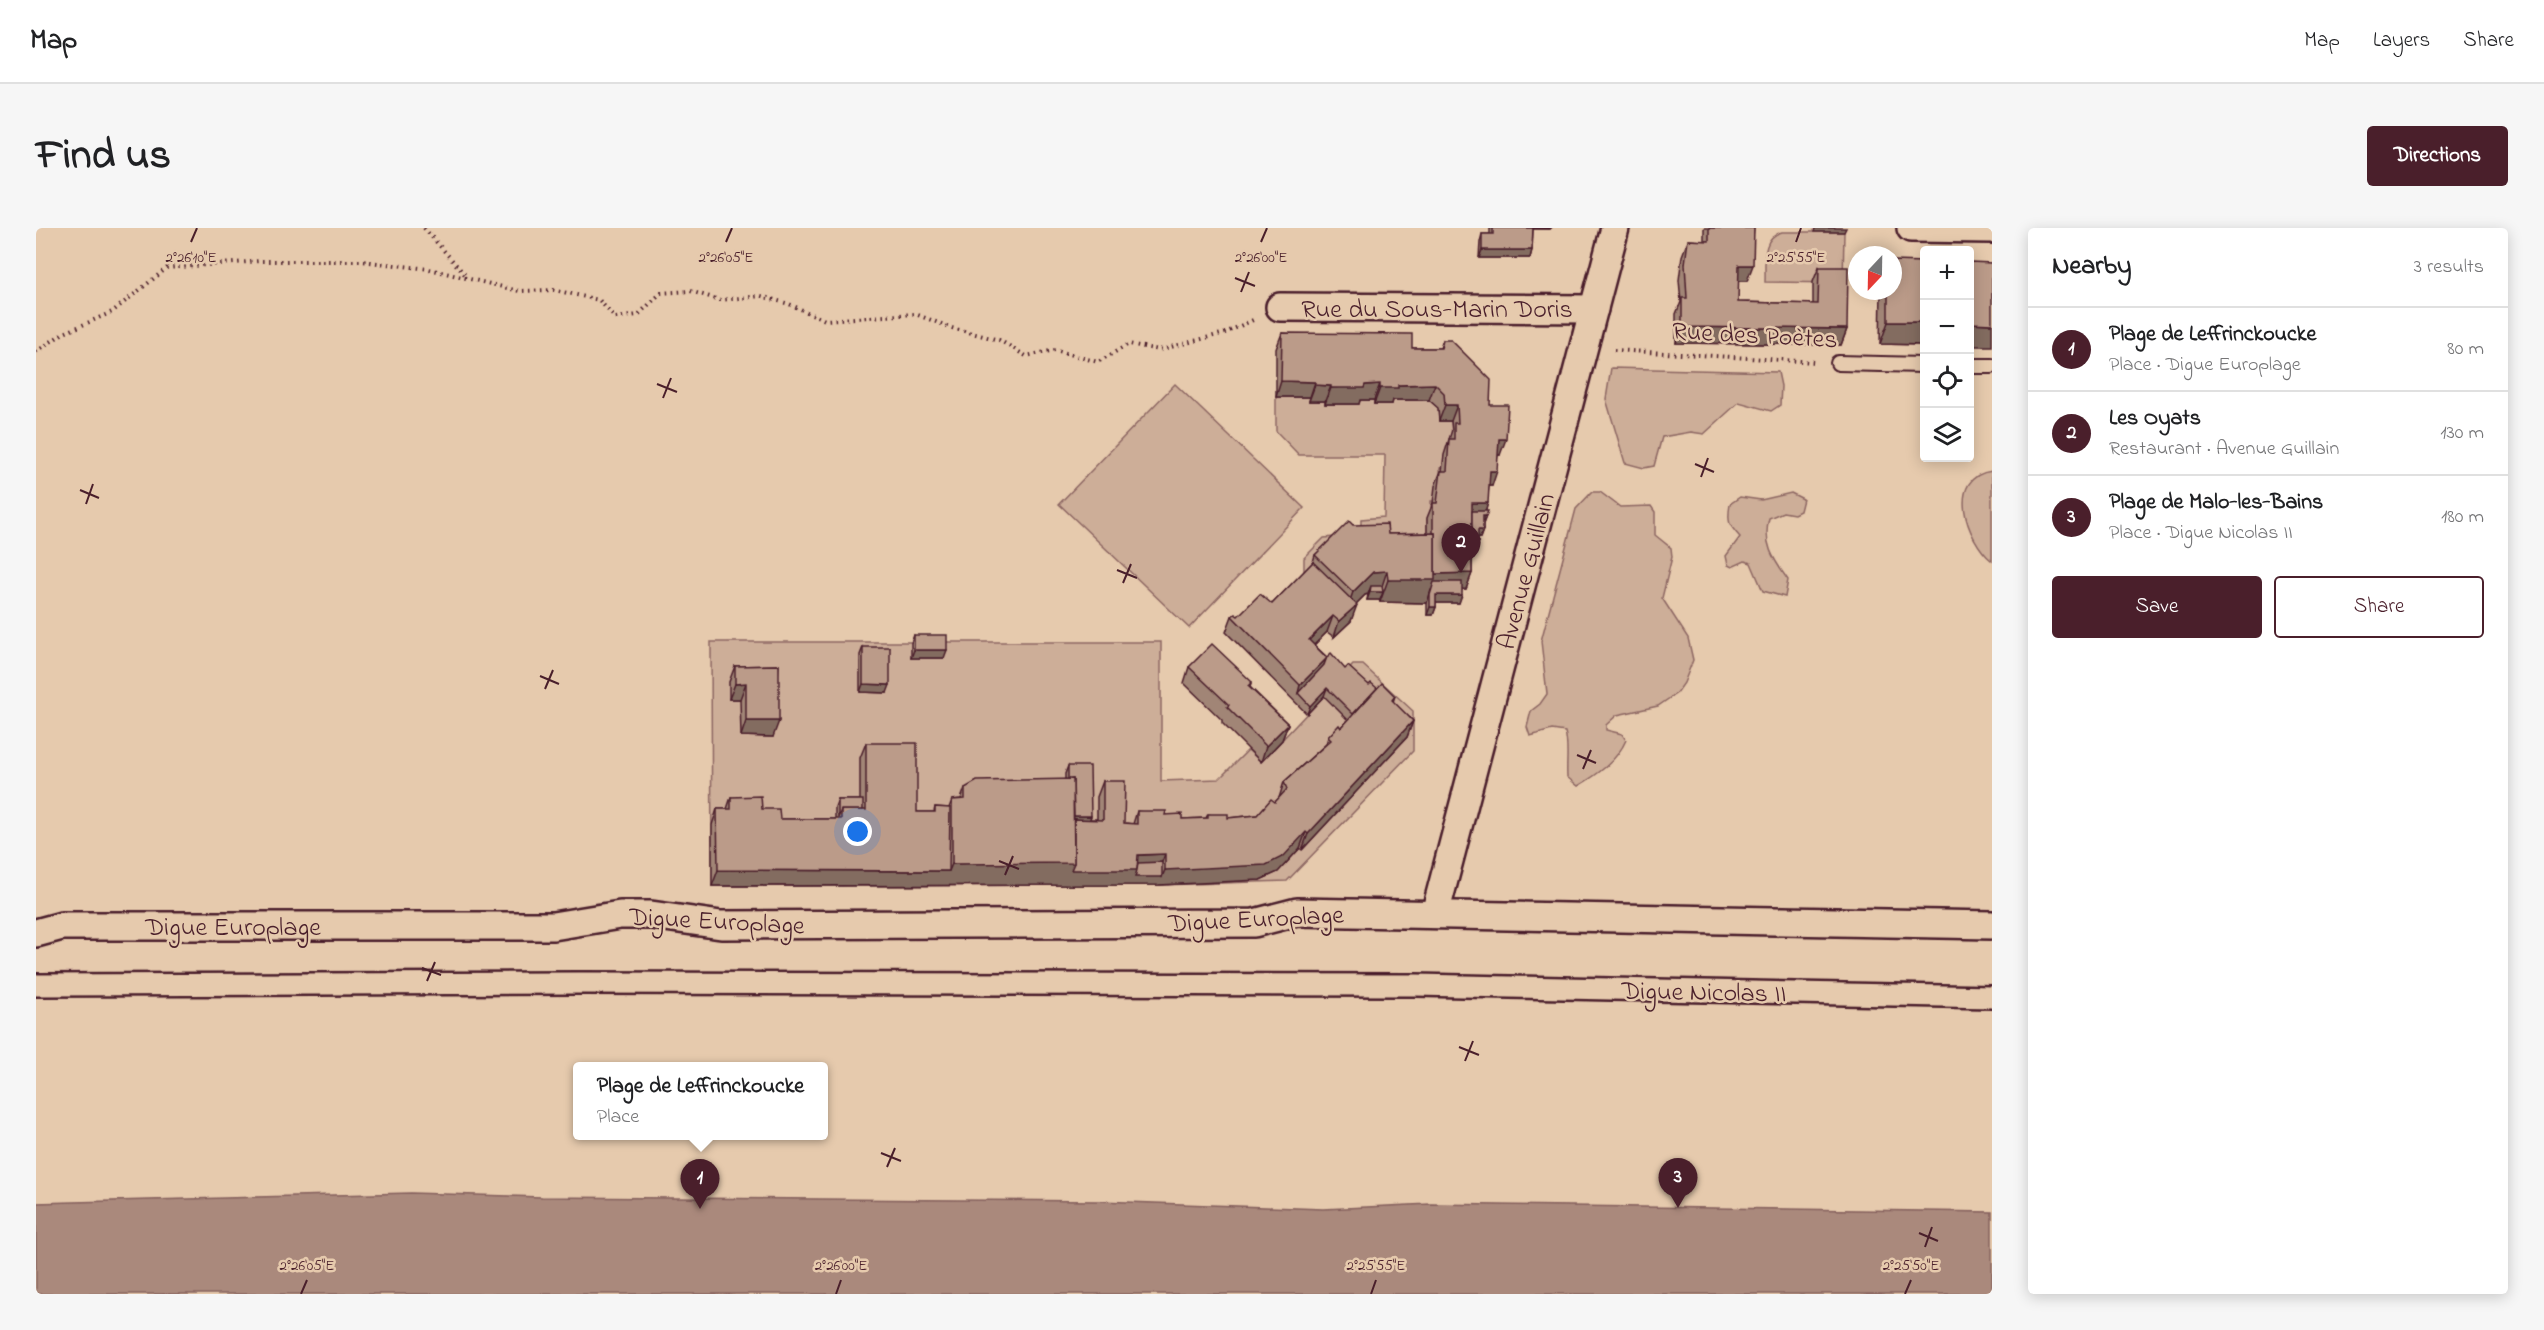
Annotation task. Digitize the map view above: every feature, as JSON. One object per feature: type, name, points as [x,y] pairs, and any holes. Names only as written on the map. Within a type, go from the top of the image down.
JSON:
[{"type":"street","name":"Avenue Guillain","points":[[1435,914],[1615,228]]},
{"type":"street","points":[[1911,228],[1992,229]]},
{"type":"street","name":"Rue du Sous-Marin Doris","points":[[1280,307],[1594,309]]},
{"type":"street","name":"Digue Europlage","points":[[36,933],[62,926],[553,926],[620,915],[661,916],[721,925],[1254,923],[1297,912],[1435,914]]},
{"type":"street","points":[[1435,914],[1992,925]]},
{"type":"street","name":"Digue Nicolas II","points":[[36,985],[605,983],[1416,985],[1992,997]]},
{"type":"lane","name":"Rue des Poètes","points":[[1838,363],[1920,365]]},
{"type":"lane","points":[[1974,366],[1992,366]]},
{"type":"path","points":[[424,228],[468,278]]},
{"type":"path","points":[[36,352],[62,334],[112,312],[167,268],[271,261],[360,261],[429,269],[519,291],[554,290],[599,300],[615,318],[638,315],[661,293],[690,291],[720,300],[761,296],[825,320],[915,314],[952,328],[999,340],[1026,356],[1054,350],[1098,362],[1129,344],[1159,350],[1225,333],[1280,307]]},
{"type":"path","name":"Rue des Poètes","points":[[1584,349],[1838,363]]},
{"type":"shaded area","points":[[1782,232],[1844,232],[1843,283],[1765,282],[1767,245],[1775,235]]},
{"type":"shaded area","points":[[1611,368],[1778,372],[1781,386],[1780,405],[1771,411],[1739,402],[1704,434],[1691,432],[1662,437],[1654,466],[1644,468],[1625,463],[1606,399]]},
{"type":"shaded area","points":[[1175,384],[1304,508],[1189,628],[1059,504]]},
{"type":"shaded area","points":[[1276,397],[1310,397],[1310,401],[1325,401],[1326,404],[1358,404],[1360,400],[1374,400],[1374,404],[1392,404],[1392,400],[1429,400],[1438,408],[1439,421],[1451,421],[1452,439],[1444,468],[1440,468],[1441,487],[1435,501],[1431,501],[1431,519],[1427,519],[1427,556],[1361,547],[1361,519],[1384,517],[1385,455],[1299,455],[1276,431]]},
{"type":"shaded area","points":[[1992,471],[1992,561],[1974,539],[1968,525],[1964,497],[1969,485],[1977,476]]},
{"type":"shaded area","points":[[1592,492],[1600,492],[1620,507],[1651,506],[1655,512],[1655,535],[1671,548],[1672,557],[1662,598],[1688,638],[1693,660],[1684,683],[1677,693],[1658,706],[1617,715],[1606,725],[1606,730],[1622,734],[1626,740],[1606,767],[1578,786],[1567,777],[1565,732],[1552,730],[1530,736],[1527,727],[1531,711],[1547,694],[1541,641],[1576,509]]},
{"type":"shaded area","points":[[1791,493],[1803,499],[1800,511],[1794,514],[1783,512],[1769,518],[1767,527],[1768,544],[1778,566],[1788,580],[1785,597],[1763,591],[1751,563],[1745,561],[1732,567],[1728,565],[1726,556],[1740,537],[1730,523],[1730,504],[1740,497],[1761,500]]},
{"type":"shaded area","points":[[1335,537],[1304,573],[1304,558],[1324,538]]},
{"type":"shaded area","points":[[711,642],[1161,642],[1161,781],[1219,779],[1248,750],[1261,762],[1353,665],[1363,665],[1413,711],[1413,751],[1287,881],[1159,885],[712,886]]},
{"type":"shaded area","points":[[411,1193],[542,1197],[1099,1201],[1323,1209],[1431,1204],[1992,1212],[1992,1294],[36,1294],[36,1203]]},
{"type":"building","points":[[1493,228],[1533,228],[1532,250],[1482,250],[1482,234],[1493,234]]},
{"type":"building","points":[[1709,228],[1754,228],[1753,265],[1739,265],[1738,302],[1818,304],[1819,267],[1848,267],[1847,329],[1682,327],[1682,298],[1687,298],[1685,264],[1688,240],[1709,241]]},
{"type":"building","points":[[1902,261],[1920,262],[1920,322],[1888,322],[1888,300],[1902,300]]},
{"type":"building","points":[[1974,262],[1992,263],[1992,324],[1974,323]]},
{"type":"building","points":[[1282,333],[1412,334],[1412,348],[1441,348],[1443,340],[1451,340],[1491,380],[1490,405],[1508,405],[1506,439],[1499,439],[1497,471],[1490,471],[1488,503],[1472,503],[1472,573],[1435,574],[1433,503],[1437,503],[1441,471],[1447,471],[1449,439],[1454,439],[1454,423],[1458,423],[1457,405],[1445,405],[1444,393],[1435,384],[1398,385],[1398,388],[1380,388],[1380,384],[1365,385],[1364,388],[1331,388],[1331,386],[1315,385],[1315,382],[1281,381]]},
{"type":"building","points":[[1472,511],[1488,511],[1486,516],[1483,516],[1483,530],[1478,530],[1478,546],[1472,546]]},
{"type":"building","points":[[1349,521],[1353,525],[1387,524],[1388,534],[1435,533],[1435,580],[1388,580],[1387,571],[1373,572],[1353,592],[1315,555]]},
{"type":"building","points":[[1313,562],[1357,605],[1339,621],[1333,616],[1309,640],[1327,658],[1300,685],[1232,616],[1235,614],[1238,616],[1260,594],[1272,604]]},
{"type":"building","points":[[1434,582],[1462,582],[1462,595],[1436,595],[1436,607],[1430,607],[1430,595]]},
{"type":"building","points":[[1371,586],[1382,586],[1383,592],[1370,592]]},
{"type":"building","points":[[914,635],[947,635],[947,650],[914,650]]},
{"type":"building","points":[[1212,644],[1252,682],[1248,686],[1288,724],[1266,746],[1227,707],[1229,705],[1189,667]]},
{"type":"building","points":[[863,647],[890,647],[890,685],[863,684]]},
{"type":"building","points":[[1331,653],[1345,669],[1348,666],[1369,685],[1371,683],[1377,688],[1353,714],[1327,688],[1310,706],[1298,693],[1324,665]]},
{"type":"building","points":[[779,665],[779,721],[746,721],[746,683],[735,684],[735,666]]},
{"type":"building","points":[[1382,683],[1395,696],[1392,700],[1413,721],[1308,834],[1306,832],[1284,856],[1266,865],[1165,870],[1165,854],[1138,855],[1137,870],[1071,870],[1074,863],[1074,819],[1103,820],[1103,781],[1125,781],[1124,823],[1137,824],[1137,811],[1166,811],[1165,815],[1182,814],[1182,819],[1208,818],[1208,814],[1228,814],[1228,818],[1257,815],[1271,799],[1275,802],[1287,789],[1284,782],[1331,740],[1328,737],[1339,725],[1341,728]]},
{"type":"building","points":[[866,743],[917,743],[917,812],[935,812],[935,807],[950,808],[949,871],[718,870],[717,809],[731,809],[731,797],[761,796],[762,809],[779,809],[780,819],[841,819],[841,810],[866,810]]},
{"type":"building","points":[[1068,766],[1090,766],[1091,816],[1074,816],[1073,779],[1068,780]]},
{"type":"building","points":[[1073,779],[1074,863],[952,864],[952,800],[965,799],[965,788],[977,781]]},
{"type":"building","points":[[838,800],[863,800],[863,810],[841,810],[838,818]]},
{"type":"building","points":[[1162,862],[1162,877],[1135,877],[1138,863]]},
{"type":"place","name":"Les Oyats","points":[[1461,573]]},
{"type":"place","name":"Plage de Malo-les-Bains","points":[[1678,1208]]},
{"type":"place","name":"Plage de Leffrinckoucke","points":[[700,1209]]}]
